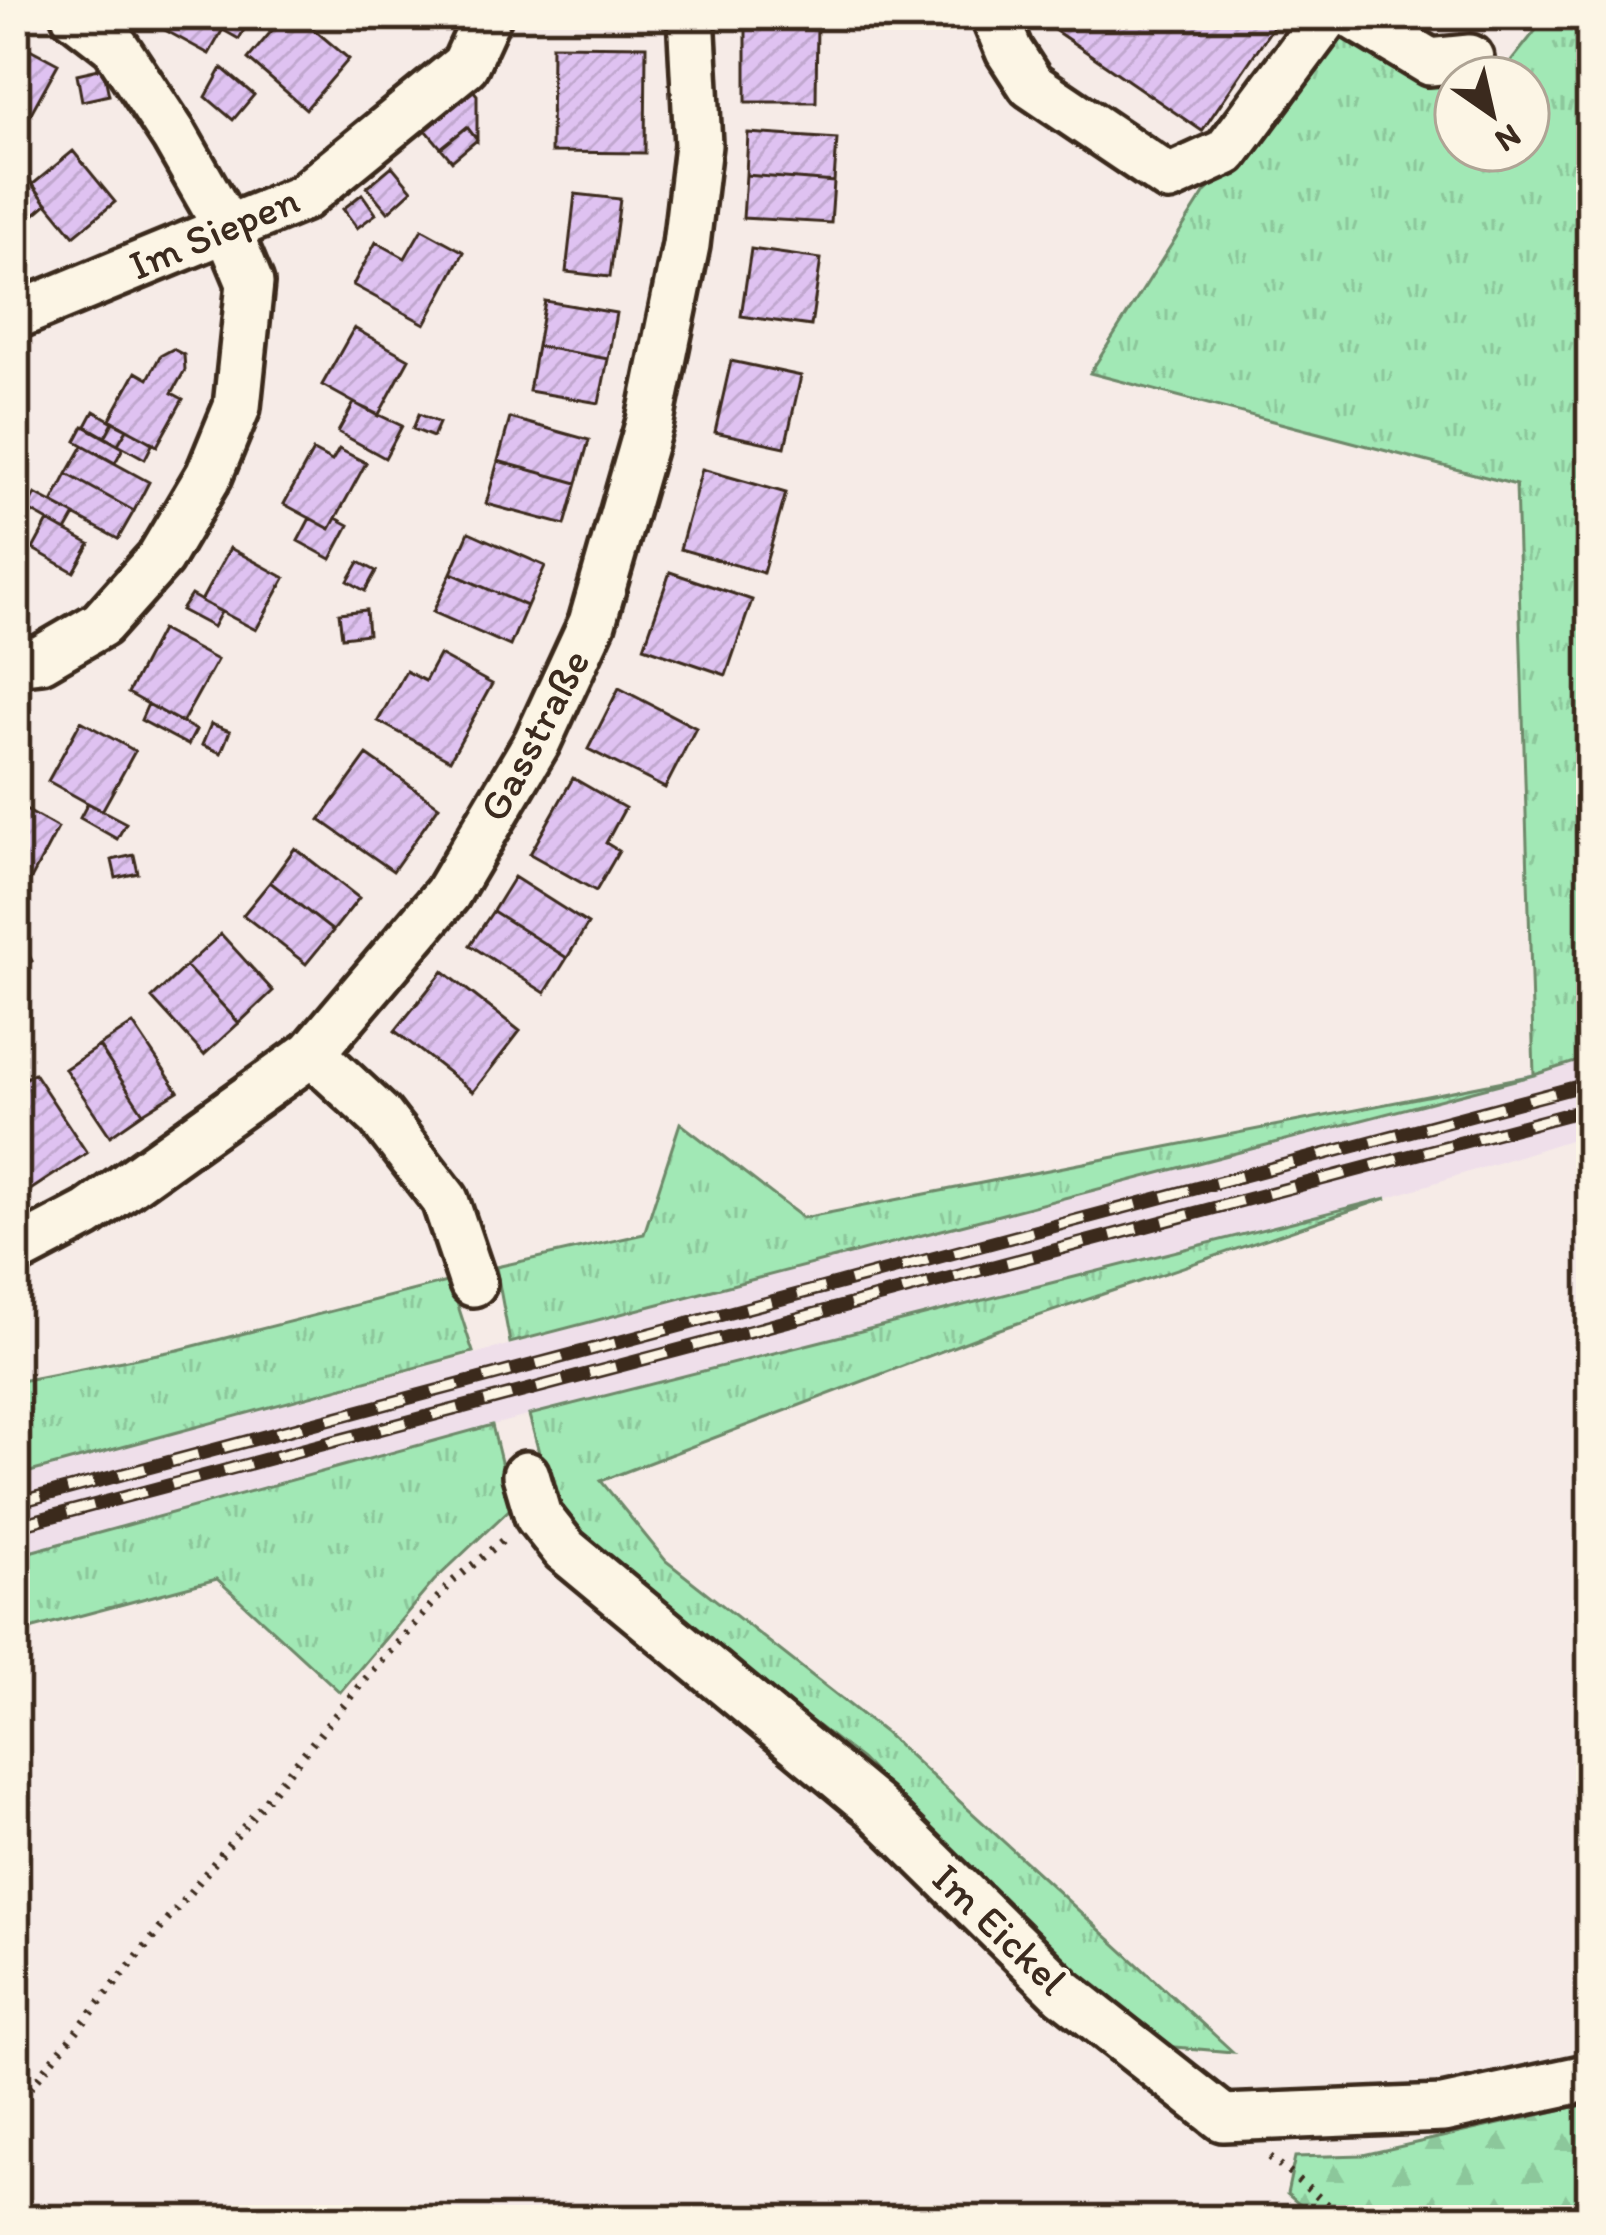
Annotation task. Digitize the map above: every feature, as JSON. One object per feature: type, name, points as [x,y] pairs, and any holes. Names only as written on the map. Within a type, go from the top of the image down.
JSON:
[{"type":"street","points":[[15,662],[41,659],[101,623],[160,558],[209,475],[237,407],[250,284],[227,229],[176,137],[115,46],[75,15]]},
{"type":"street","name":"Im Siepen","points":[[15,316],[302,198],[465,65],[488,15]]},
{"type":"street","name":"Gasstraße","points":[[15,1252],[87,1214],[312,1053],[446,894],[537,742],[592,623],[650,421],[686,245],[698,145],[692,15]]},
{"type":"street","points":[[1012,27],[1031,85],[1169,178],[1226,152],[1328,15]]},
{"type":"street","points":[[1352,15],[1432,62]]},
{"type":"street","points":[[312,1053],[380,1116],[445,1200],[473,1283]]},
{"type":"street","name":"Im Eickel","points":[[532,1496],[565,1550],[875,1807],[1064,1992],[1223,2118]]},
{"type":"street","points":[[1223,2118],[1443,2108],[1591,2078]]},
{"type":"path","points":[[15,2106],[356,1690],[452,1582],[495,1544],[532,1496]]},
{"type":"path","points":[[1223,2118],[1346,2220]]},
{"type":"shaded area","points":[[1591,1057],[1591,1133],[1387,1198],[492,1425],[15,1556],[15,1476]]},
{"type":"green space","points":[[1534,15],[1591,15],[1591,1057],[1534,1075],[1516,485],[1090,373],[1205,192],[1272,130],[1344,20],[1432,82],[1432,174],[1552,174],[1552,54],[1517,54],[1536,30]]},
{"type":"green space","points":[[1534,1075],[510,1343],[496,1267],[644,1234],[680,1123],[803,1218]]},
{"type":"green space","points":[[1387,1198],[997,1330],[601,1481],[666,1561],[884,1732],[1233,2052],[1164,2046],[1083,1985],[861,1759],[583,1546],[550,1494],[529,1415]]},
{"type":"green space","points":[[450,1281],[473,1352],[15,1476],[15,1382],[178,1350]]},
{"type":"green space","points":[[492,1425],[512,1507],[434,1581],[340,1692],[217,1579],[15,1633],[15,1556]]},
{"type":"green space","points":[[1591,2103],[1591,2220],[1318,2220],[1287,2194],[1295,2157],[1363,2155]]},
{"type":"building","points":[[171,15],[231,15],[209,54],[163,29]]},
{"type":"building","points":[[231,15],[252,15],[239,39],[223,30]]},
{"type":"building","points":[[285,15],[297,15],[349,59],[306,109],[248,59]]},
{"type":"building","points":[[395,15],[419,15],[406,27]]},
{"type":"building","points":[[1058,15],[1281,15],[1202,131],[1050,27]]},
{"type":"building","points":[[1437,15],[1463,15],[1455,27]]},
{"type":"building","points":[[746,21],[817,21],[816,102],[746,102]]},
{"type":"building","points":[[15,41],[58,64],[26,122],[15,116]]},
{"type":"building","points":[[552,45],[646,46],[645,153],[551,152]]},
{"type":"building","points":[[103,68],[109,95],[82,101],[77,74]]},
{"type":"building","points":[[222,68],[254,95],[233,120],[206,97]]},
{"type":"building","points":[[473,90],[477,140],[467,127],[441,148],[426,130]]},
{"type":"building","points":[[467,127],[477,140],[452,161],[441,148]]},
{"type":"building","points":[[748,133],[837,139],[834,182],[746,175]]},
{"type":"building","points":[[73,151],[115,202],[74,236],[32,185]]},
{"type":"building","points":[[392,166],[412,190],[388,212],[367,187]]},
{"type":"building","points":[[26,175],[47,204],[22,225],[15,216],[15,185]]},
{"type":"building","points":[[746,175],[834,182],[831,223],[743,218]]},
{"type":"building","points":[[362,194],[376,214],[357,228],[343,209]]},
{"type":"building","points":[[575,194],[620,199],[610,277],[566,272]]},
{"type":"building","points":[[422,229],[464,252],[425,324],[353,285],[376,242],[405,258]]},
{"type":"building","points":[[751,249],[821,259],[811,326],[741,316]]},
{"type":"building","points":[[545,301],[616,313],[608,359],[537,346]]},
{"type":"building","points":[[354,328],[409,359],[378,416],[322,385]]},
{"type":"building","points":[[537,346],[608,359],[599,403],[529,391]]},
{"type":"building","points":[[173,349],[184,355],[185,370],[172,393],[183,399],[157,446],[110,419],[136,372],[148,379],[160,356]]},
{"type":"building","points":[[731,361],[801,376],[785,447],[715,432]]},
{"type":"building","points":[[354,403],[402,426],[385,458],[338,432]]},
{"type":"building","points":[[94,411],[113,422],[105,437],[86,426]]},
{"type":"building","points":[[419,414],[439,423],[433,437],[413,429]]},
{"type":"building","points":[[510,418],[589,440],[577,483],[498,461]]},
{"type":"building","points":[[113,422],[127,429],[118,444],[105,437]]},
{"type":"building","points":[[84,426],[123,448],[115,463],[76,441]]},
{"type":"building","points":[[127,429],[153,443],[145,459],[118,444]]},
{"type":"building","points":[[83,446],[149,482],[134,511],[67,474]]},
{"type":"building","points":[[339,449],[366,463],[330,529],[284,504],[313,451],[332,461]]},
{"type":"building","points":[[498,461],[577,483],[565,525],[486,504]]},
{"type":"building","points":[[702,469],[786,493],[763,573],[680,549]]},
{"type":"building","points":[[67,474],[134,511],[118,539],[52,503]]},
{"type":"building","points":[[35,494],[75,515],[66,531],[27,509]]},
{"type":"building","points":[[310,518],[330,529],[336,518],[349,525],[331,559],[298,541]]},
{"type":"building","points":[[48,521],[90,544],[74,572],[33,549]]},
{"type":"building","points":[[469,532],[545,566],[527,606],[451,573]]},
{"type":"building","points":[[230,548],[285,578],[256,630],[201,601]]},
{"type":"building","points":[[359,562],[376,571],[365,591],[348,581]]},
{"type":"building","points":[[15,565],[30,573],[15,600]]},
{"type":"building","points":[[670,572],[752,600],[726,675],[644,647]]},
{"type":"building","points":[[451,573],[527,606],[510,646],[433,612]]},
{"type":"building","points":[[191,595],[221,612],[213,627],[181,610]]},
{"type":"building","points":[[366,610],[368,634],[342,637],[339,613]]},
{"type":"building","points":[[161,630],[217,660],[182,723],[128,693]]},
{"type":"building","points":[[439,655],[492,684],[450,760],[378,721],[406,671],[425,681]]},
{"type":"building","points":[[619,688],[696,728],[665,788],[588,749]]},
{"type":"building","points":[[148,704],[196,730],[188,745],[141,720]]},
{"type":"building","points":[[81,721],[135,751],[102,811],[48,781]]},
{"type":"building","points":[[211,724],[230,731],[221,753],[202,745]]},
{"type":"building","points":[[367,755],[439,806],[393,871],[320,820]]},
{"type":"building","points":[[573,778],[625,808],[606,843],[619,851],[596,891],[530,854]]},
{"type":"building","points":[[88,803],[126,823],[117,839],[80,818]]},
{"type":"building","points":[[15,804],[58,828],[22,896],[15,892]]},
{"type":"building","points":[[295,848],[359,898],[333,931],[270,882]]},
{"type":"building","points":[[134,855],[138,873],[116,878],[112,860]]},
{"type":"building","points":[[514,877],[588,924],[567,958],[493,911]]},
{"type":"building","points":[[270,882],[333,931],[306,964],[243,915]]},
{"type":"building","points":[[493,911],[567,958],[545,993],[470,945]]},
{"type":"building","points":[[221,934],[273,991],[239,1023],[186,966]]},
{"type":"building","points":[[20,938],[32,961],[15,971],[15,941]]},
{"type":"building","points":[[186,966],[239,1023],[204,1055],[152,998]]},
{"type":"building","points":[[443,971],[520,1031],[473,1092],[395,1031]]},
{"type":"building","points":[[133,1024],[178,1091],[143,1113],[99,1046]]},
{"type":"building","points":[[99,1046],[143,1113],[110,1136],[65,1069]]},
{"type":"building","points":[[34,1073],[87,1153],[15,1200],[15,1085]]},
{"type":"railway","points":[[15,1503],[1591,1083]]},
{"type":"railway","points":[[15,1526],[1591,1108]]}]
